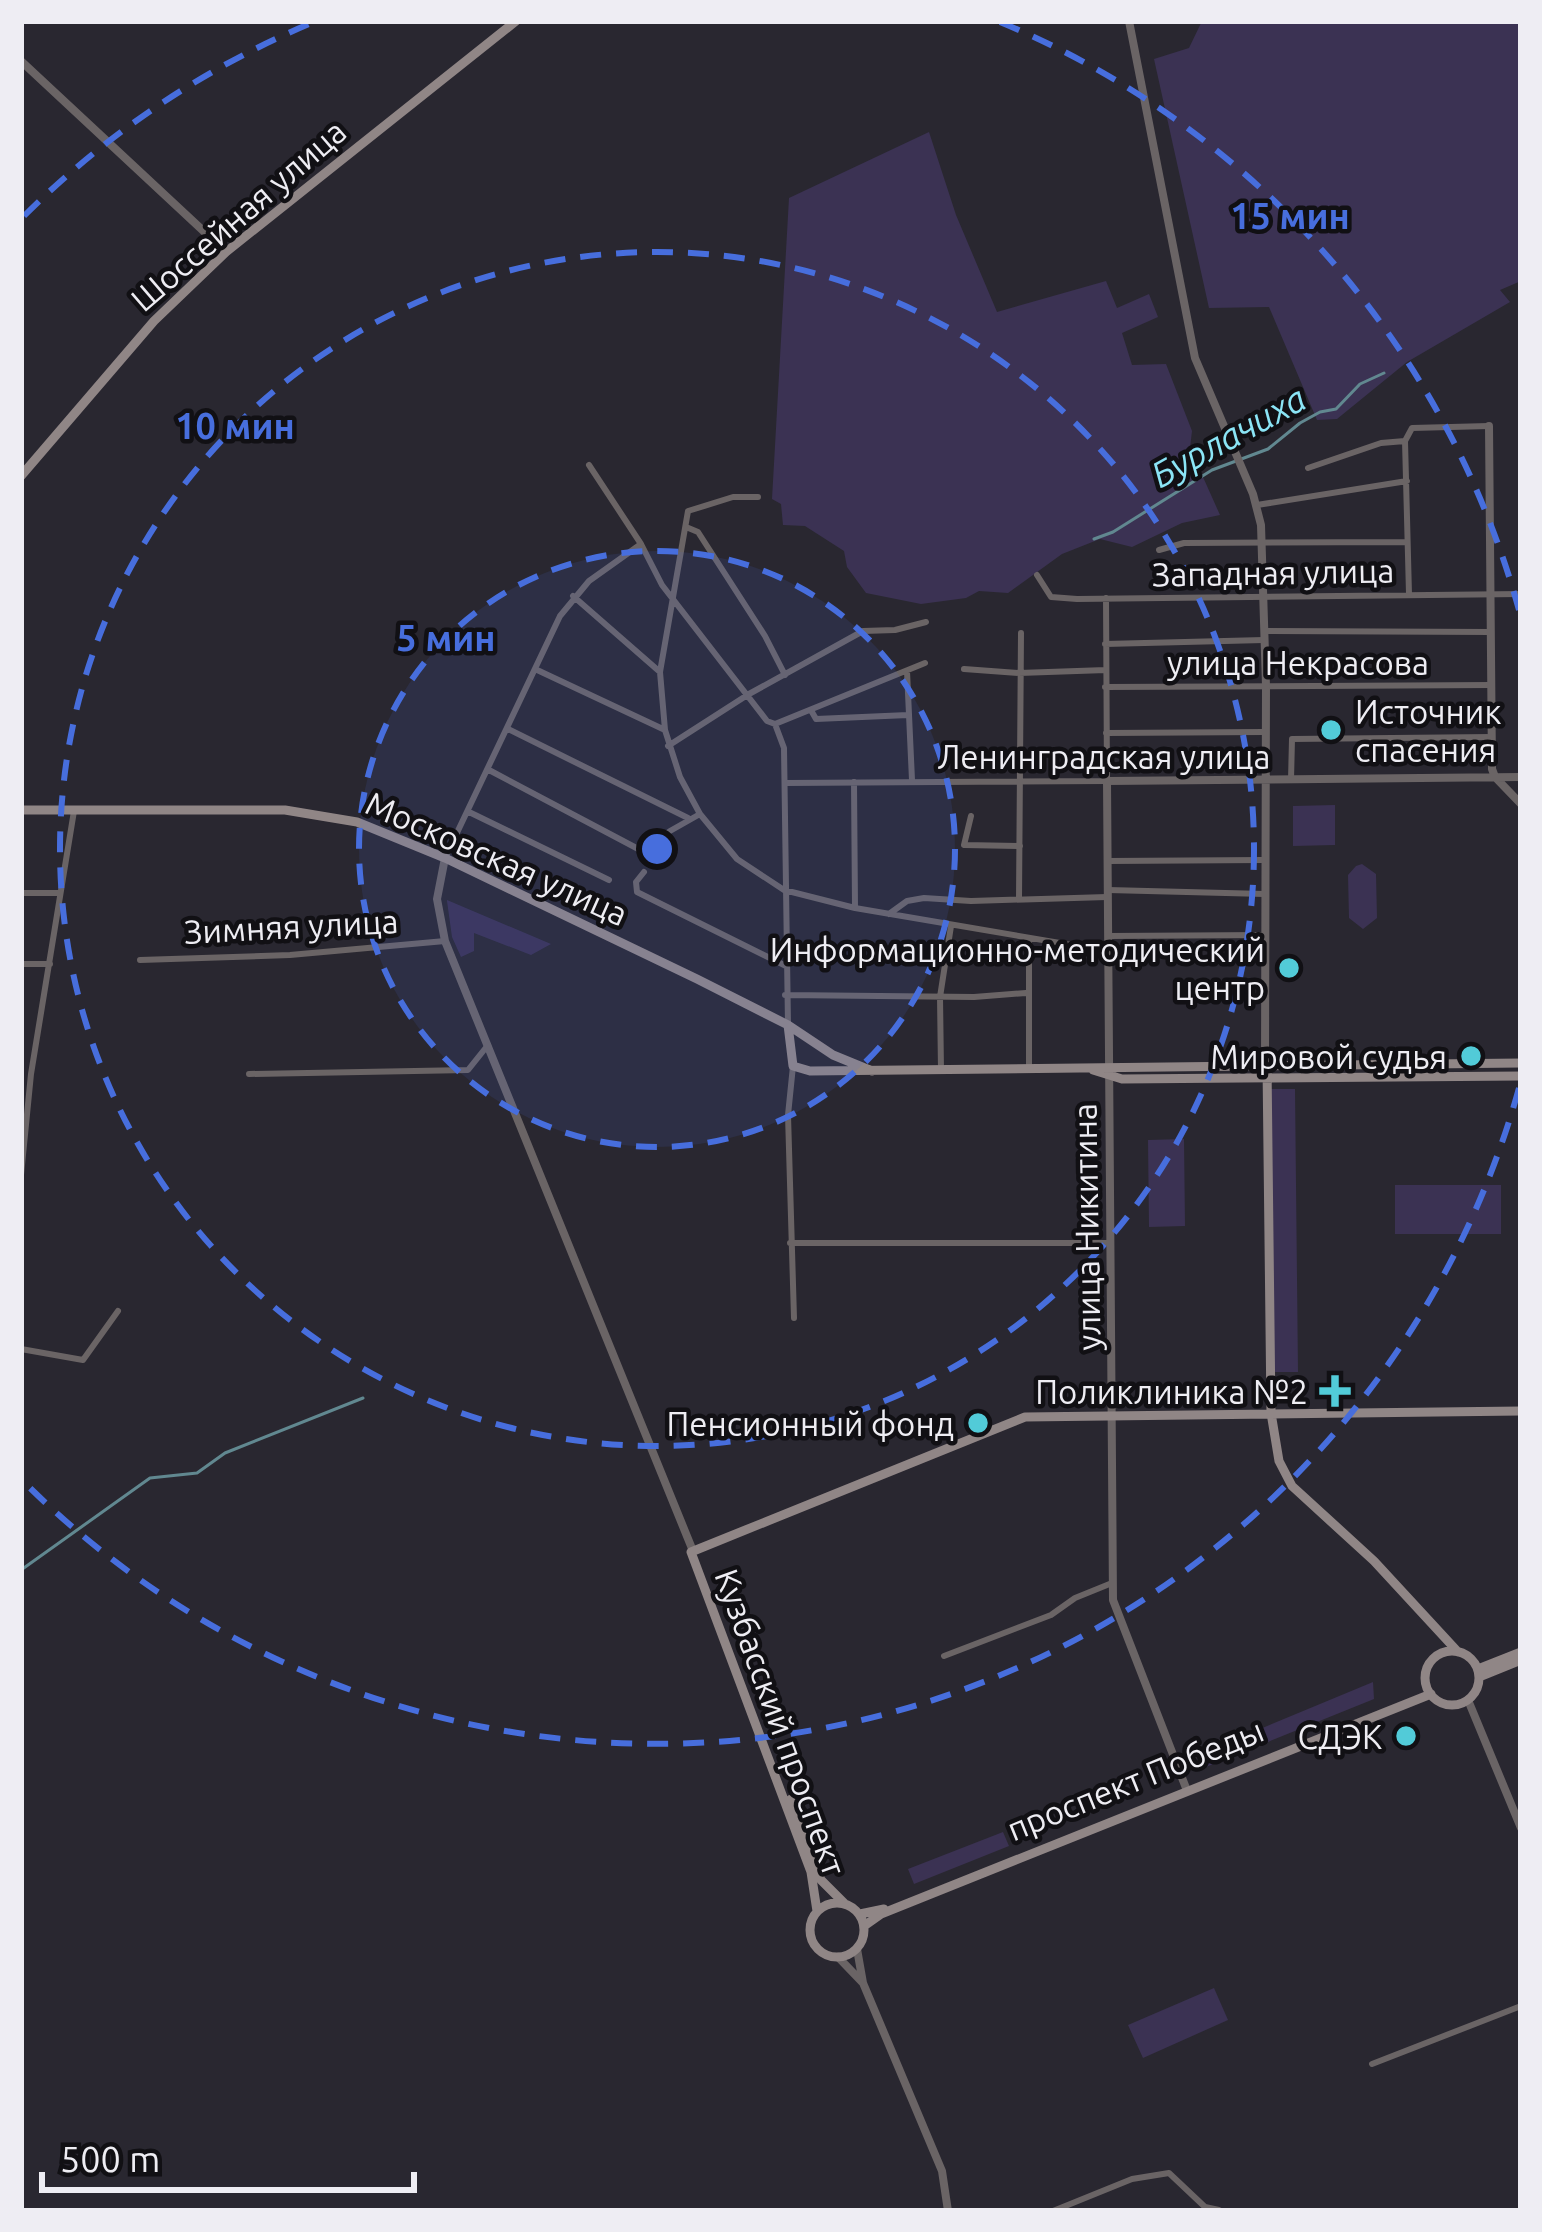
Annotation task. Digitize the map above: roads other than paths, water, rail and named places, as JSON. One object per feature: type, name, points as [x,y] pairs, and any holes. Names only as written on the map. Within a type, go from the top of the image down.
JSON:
[{"type":"main road","name":"Шоссейная улица","points":[[21,476],[154,321],[226,252],[516,21]]},
{"type":"main road","name":"Московская улица","points":[[21,810],[304,812],[379,829],[788,1025],[833,1055],[872,1071]]},
{"type":"main road","points":[[788,1025],[793,1066]]},
{"type":"main road","points":[[788,1042],[803,1034]]},
{"type":"main road","points":[[832,1072],[837,1062],[833,1055]]},
{"type":"main road","points":[[1516,1063],[1516,1076],[1153,1079],[1109,1075],[1266,1066],[1516,1063]]},
{"type":"main road","name":"Московская улица","points":[[793,1066],[832,1072],[1029,1069],[1093,1070],[1109,1075]]},
{"type":"main road","points":[[1266,1066],[1273,1459],[1289,1489],[1453,1652],[1473,1661],[1479,1673],[1470,1698],[1446,1704],[1430,1692],[1428,1666],[1453,1652]]},
{"type":"main road","points":[[1269,1415],[1521,1413]]},
{"type":"main road","points":[[862,1920],[821,1880],[693,1553],[1014,1420],[1521,1413]]},
{"type":"main road","name":"Кузбасский проспект","points":[[693,1553],[788,1806],[811,1873],[817,1912]]},
{"type":"main road","points":[[1479,1673],[1521,1656]]},
{"type":"main road","points":[[862,1920],[1430,1692]]},
{"type":"main road","name":"проспект Победы","points":[[862,1920],[1430,1692]]},
{"type":"main road","points":[[845,1904],[831,1904],[812,1919],[811,1937],[821,1952],[838,1957],[857,1949],[862,1920]]},
{"type":"street","points":[[1129,21],[1195,358],[1257,506],[1263,542],[1266,1066]]},
{"type":"street","points":[[21,61],[226,252]]},
{"type":"street","points":[[1408,594],[1406,441],[1412,428],[1489,426],[1495,777],[1521,804]]},
{"type":"street","points":[[1308,468],[1381,443],[1406,441]]},
{"type":"street","points":[[589,466],[662,585],[673,593],[767,721],[776,724],[812,712],[925,663]]},
{"type":"street","points":[[1257,506],[1407,481]]},
{"type":"street","points":[[758,497],[733,497],[688,511],[660,672],[668,746],[700,814],[737,859],[784,890],[855,908],[1107,951]]},
{"type":"street","points":[[686,527],[698,532],[784,674]]},
{"type":"street","points":[[1159,550],[1184,543],[1408,542]]},
{"type":"street","points":[[641,544],[573,596],[445,859],[437,899],[446,941],[693,1553]]},
{"type":"street","name":"Западная улица","points":[[1036,575],[1052,597],[1521,594]]},
{"type":"street","points":[[573,596],[660,672]]},
{"type":"street","name":"улица Никитина","points":[[1106,598],[1113,1600],[1186,1788]]},
{"type":"street","points":[[668,746],[749,694],[863,631],[926,622]]},
{"type":"street","points":[[1106,644],[1264,635],[1491,632]]},
{"type":"street","points":[[1019,899],[1021,633]]},
{"type":"street","points":[[535,669],[664,730]]},
{"type":"street","points":[[964,669],[1019,673],[1106,670]]},
{"type":"street","points":[[907,670],[912,780]]},
{"type":"street","name":"улица Некрасова","points":[[1106,687],[1492,685]]},
{"type":"street","points":[[812,712],[816,719],[908,715]]},
{"type":"street","points":[[776,724],[784,748],[788,1025]]},
{"type":"street","points":[[508,729],[690,818]]},
{"type":"street","points":[[1106,733],[1264,731]]},
{"type":"street","points":[[1291,780],[1292,739],[1492,737]]},
{"type":"street","points":[[489,770],[644,852],[700,814]]},
{"type":"street","name":"Ленинградская улица","points":[[784,783],[1521,777]]},
{"type":"street","points":[[854,782],[855,908]]},
{"type":"street","points":[[21,1175],[31,1074],[74,810]]},
{"type":"street","points":[[469,812],[609,880]]},
{"type":"street","points":[[970,816],[964,845],[1020,846]]},
{"type":"street","points":[[1107,861],[1264,860]]},
{"type":"street","points":[[644,872],[636,882],[637,892],[787,966]]},
{"type":"street","points":[[21,893],[60,893]]},
{"type":"street","points":[[889,914],[907,901],[924,898],[1265,894]]},
{"type":"street","points":[[941,1070],[940,997],[951,926]]},
{"type":"street","points":[[1108,936],[1265,935]]},
{"type":"street","points":[[1029,940],[1029,1069]]},
{"type":"street","name":"Зимняя улица","points":[[140,960],[290,956],[446,941]]},
{"type":"street","points":[[21,964],[50,964]]},
{"type":"street","points":[[785,995],[1026,993]]},
{"type":"street","points":[[249,1074],[468,1070],[488,1045]]},
{"type":"street","points":[[793,1066],[789,1099],[794,1318]]},
{"type":"street","points":[[21,1074],[31,1074]]},
{"type":"street","points":[[790,1243],[1110,1243]]},
{"type":"street","points":[[21,1349],[83,1360],[118,1311]]},
{"type":"street","points":[[944,1656],[1052,1615],[1075,1598],[1112,1583]]},
{"type":"street","points":[[1470,1698],[1521,1818]]},
{"type":"street","points":[[1470,1698],[1521,1828]]},
{"type":"street","points":[[857,1949],[863,1983],[946,2183],[948,2211]]},
{"type":"street","points":[[838,1957],[863,1983]]},
{"type":"street","points":[[1372,2064],[1521,2006]]},
{"type":"street","points":[[1052,2211],[1132,2179],[1169,2174],[1205,2207],[1220,2210]]},
{"type":"waterway","name":"Бурлачиха","points":[[1094,539],[1212,470],[1268,449],[1300,423],[1336,409],[1360,384],[1384,373]]},
{"type":"waterway","points":[[21,1570],[150,1478],[197,1473],[225,1453],[363,1398]]},
{"type":"place","name":"Источник спасения","points":[[1331,730]]},
{"type":"place","name":"Информационно-методический центр","points":[[1289,968]]},
{"type":"place","name":"Мировой судья","points":[[1471,1056]]},
{"type":"place","name":"Поликлиника №2","points":[[1335,1391]]},
{"type":"place","name":"Пенсионный фонд","points":[[978,1423]]},
{"type":"place","name":"СДЭК","points":[[1406,1736]]}]
